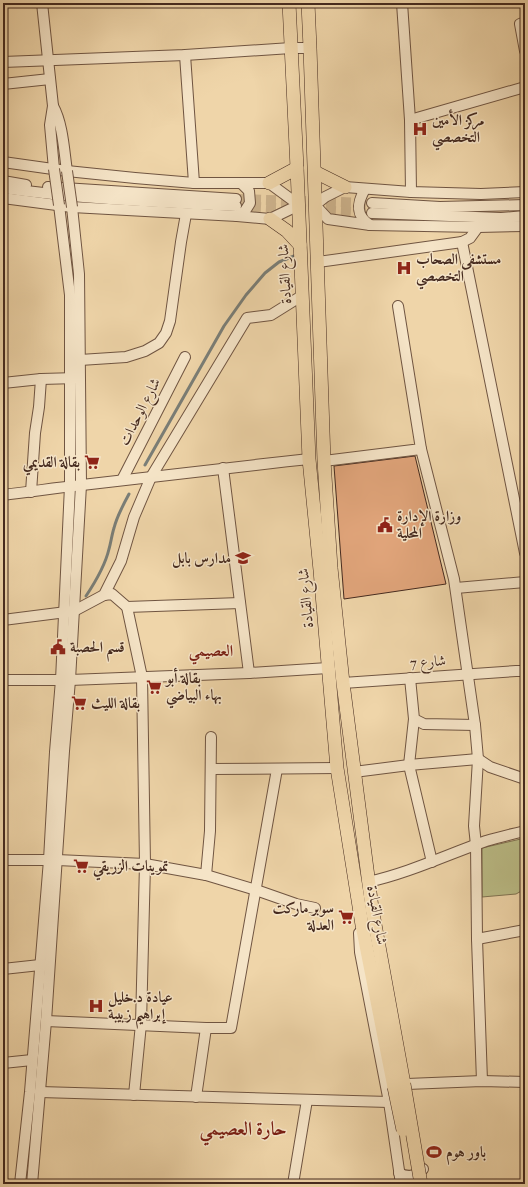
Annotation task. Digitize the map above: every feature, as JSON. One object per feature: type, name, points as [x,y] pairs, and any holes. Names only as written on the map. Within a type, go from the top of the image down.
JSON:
[{"type":"main road","name":"شارع القيادة","points":[[289,3],[309,459],[337,768],[366,910]]},
{"type":"main road","name":"شارع القيادة","points":[[308,3],[324,461],[330,568],[368,882],[364,933],[402,1085],[421,1184]]},
{"type":"main road","points":[[269,183],[297,168]]},
{"type":"main road","points":[[314,172],[345,187]]},
{"type":"main road","points":[[270,219],[287,230],[300,244]]},
{"type":"main road","name":"شارع القيادة","points":[[402,1085],[413,1184]]},
{"type":"street","points":[[42,3],[53,106],[50,125],[54,169],[70,295],[81,485],[68,611]]},
{"type":"street","points":[[402,3],[410,120],[411,192]]},
{"type":"street","points":[[525,22],[520,24],[525,51]]},
{"type":"street","points":[[3,62],[185,55],[310,48]]},
{"type":"street","points":[[185,55],[194,183]]},
{"type":"street","points":[[3,84],[50,79]]},
{"type":"street","points":[[410,120],[525,87]]},
{"type":"street","points":[[32,1184],[46,1021],[53,860],[55,752],[66,680],[70,486],[75,378],[80,360],[79,274],[72,207],[60,125],[58,115],[53,106]]},
{"type":"street","points":[[3,162],[67,171],[194,183],[269,183],[299,205],[270,219],[236,207],[42,187],[3,181]]},
{"type":"street","points":[[3,188],[91,198],[236,207],[244,211],[250,202],[249,191],[241,183]]},
{"type":"street","points":[[525,192],[481,194],[411,192],[345,187],[325,197],[315,205],[328,219],[370,225],[478,227],[525,226]]},
{"type":"street","points":[[365,189],[360,198],[358,208],[363,220],[370,225]]},
{"type":"street","points":[[3,198],[72,207],[186,214],[236,207]]},
{"type":"street","points":[[525,205],[372,208],[500,218],[525,216]]},
{"type":"street","points":[[80,360],[126,357],[159,344],[166,333],[170,321],[186,214]]},
{"type":"street","points":[[318,262],[462,242],[470,238],[478,227]]},
{"type":"street","points":[[462,242],[525,553]]},
{"type":"street","points":[[104,595],[121,561],[134,517],[151,477],[248,318],[271,315],[303,295]]},
{"type":"street","points":[[398,306],[422,449],[456,588],[475,725],[478,759],[474,826],[476,845],[477,940],[482,1081]]},
{"type":"street","name":"شارع الوحدات","points":[[122,480],[185,357]]},
{"type":"street","points":[[3,383],[42,379],[75,378]]},
{"type":"street","points":[[30,492],[35,433],[42,379]]},
{"type":"street","points":[[324,461],[422,449]]},
{"type":"street","points":[[3,494],[309,459]]},
{"type":"street","points":[[223,468],[249,673]]},
{"type":"street","points":[[456,588],[525,582]]},
{"type":"street","points":[[3,620],[68,611],[104,595],[112,594],[127,607],[142,677],[145,864],[141,1024],[134,1095]]},
{"type":"street","points":[[127,607],[240,603]]},
{"type":"street","points":[[3,680],[66,680],[249,673],[328,668]]},
{"type":"street","name":"شارع 7","points":[[343,683],[522,670]]},
{"type":"street","points":[[410,678],[414,719],[409,765],[432,862]]},
{"type":"street","points":[[414,719],[424,724],[475,725]]},
{"type":"street","points":[[206,875],[210,831],[211,737]]},
{"type":"street","points":[[354,772],[409,765],[478,759],[490,767],[525,779]]},
{"type":"street","points":[[211,769],[337,768]]},
{"type":"street","points":[[46,1021],[231,1028],[277,769]]},
{"type":"street","points":[[368,882],[388,878],[487,841],[525,831]]},
{"type":"street","points":[[3,860],[53,860],[145,864],[206,875],[296,904],[315,908]]},
{"type":"street","points":[[20,1184],[40,965],[53,860]]},
{"type":"street","points":[[366,910],[359,927],[360,952],[389,1102],[401,1184]]},
{"type":"street","points":[[477,940],[525,930]]},
{"type":"street","points":[[3,969],[40,965]]},
{"type":"street","points":[[196,1097],[206,1028]]},
{"type":"street","points":[[3,1062],[32,1060]]},
{"type":"street","points":[[426,1184],[402,1085],[482,1081],[525,1082]]},
{"type":"street","points":[[40,1092],[389,1102]]},
{"type":"street","points":[[293,1184],[307,1100]]},
{"type":"street","points":[[399,1173],[415,1176],[423,1169]]},
{"type":"green space","points":[[525,838],[525,889],[516,894],[482,897],[482,848]]},
{"type":"building","name":"وزارة الإدارة المحلية","points":[[415,456],[446,584],[344,599],[334,466]]},
{"type":"waterway","points":[[145,465],[224,326],[246,295],[265,273],[279,262],[294,256]]},
{"type":"waterway","points":[[86,596],[103,567],[113,530],[122,506],[129,494]]},
{"type":"tunnel","points":[[236,199],[372,203]]},
{"type":"tunnel","points":[[236,206],[372,213]]},
{"type":"place","name":"مركز الأمين التخصصي","points":[[420,129]]},
{"type":"place","name":"مستشفى الصحاب التخصصي","points":[[404,268]]},
{"type":"place","name":"بقالة القديمي","points":[[92,462]]},
{"type":"place","name":"وزارة الإدارة المحلية","points":[[385,525]]},
{"type":"place","name":"مدارس بابل","points":[[243,558]]},
{"type":"place","name":"قسم الحصبة","points":[[58,647]]},
{"type":"place","name":"بقالة أبو بهاء البياضي","points":[[154,687]]},
{"type":"place","name":"بقالة الليث","points":[[79,703]]},
{"type":"place","name":"تموينات الزريقي","points":[[81,866]]},
{"type":"place","name":"سوبر ماركت العدلة","points":[[346,917]]},
{"type":"place","name":"عيادة د.خليل إبراهيم زبيبة","points":[[96,1006]]},
{"type":"place","name":"باور هوم","points":[[434,1152]]},
{"type":"district","name":"العصيمي","points":[[211,651]]},
{"type":"district","name":"حارة العصيمي","points":[[243,1129]]}]
